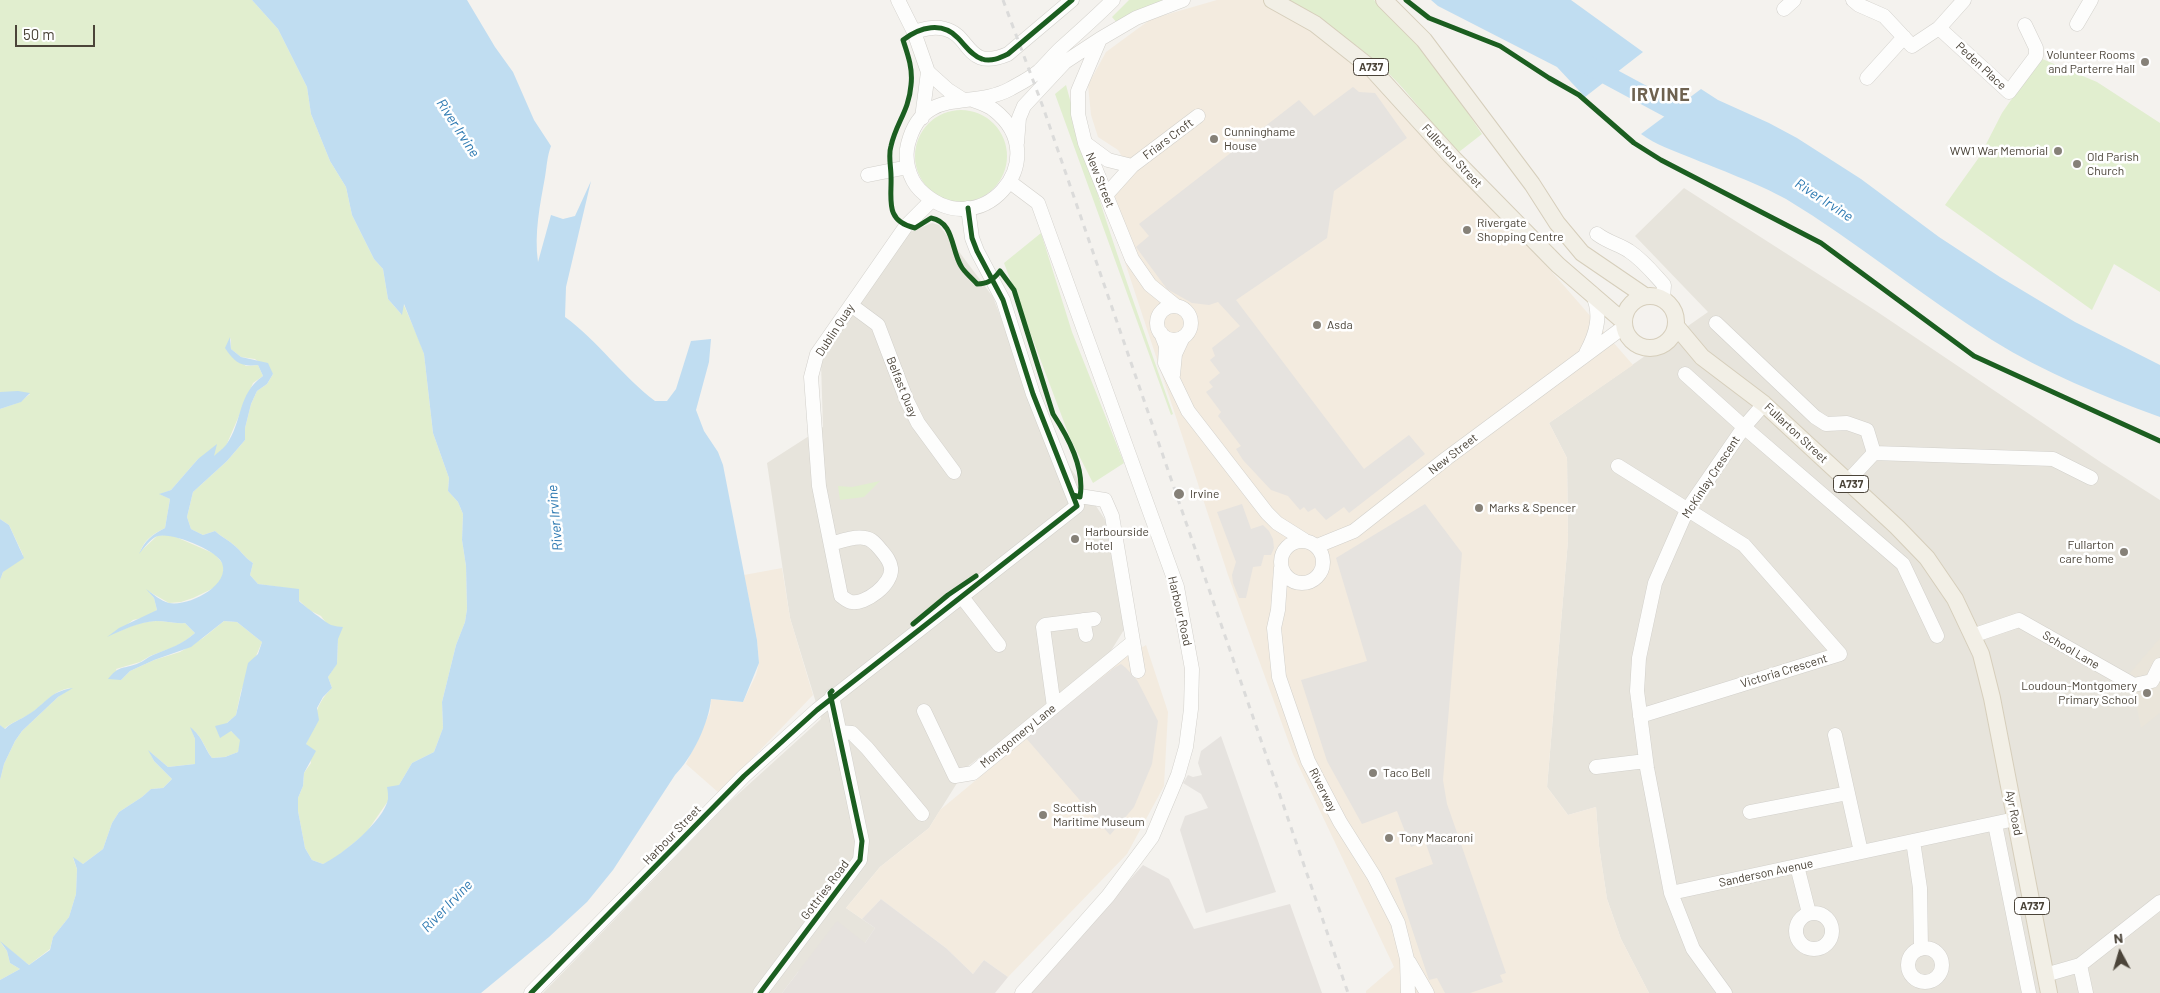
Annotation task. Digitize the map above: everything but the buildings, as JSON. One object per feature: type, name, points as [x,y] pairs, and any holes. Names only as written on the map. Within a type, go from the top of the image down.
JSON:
[{"type":"main road","name":"Fullerton Street","points":[[1272,0],[1315,24],[1372,69],[1451,156],[1558,265],[1592,293],[1624,324]]},
{"type":"main road","points":[[1384,0],[1424,40],[1532,184],[1557,223],[1582,253],[1645,296],[1663,298]]},
{"type":"main road","points":[[1624,324],[1630,305],[1645,296]]},
{"type":"main road","name":"A737","points":[[1663,298],[1674,310],[1676,326]]},
{"type":"main road","name":"A737","points":[[1624,324],[1633,342],[1641,346],[1650,348],[1667,342]]},
{"type":"main road","points":[[1667,342],[1675,332],[1676,326]]},
{"type":"main road","name":"Fullarton Street","points":[[1676,326],[1702,356],[1764,404],[1897,526],[1927,558],[1955,599],[1972,636]]},
{"type":"main road","name":"Fullarton Street","points":[[1667,342],[1702,356]]},
{"type":"main road","name":"Ayr Road","points":[[1972,636],[1981,654],[1992,698],[2048,993]]},
{"type":"street","points":[[898,0],[914,32],[928,72],[922,118]]},
{"type":"street","points":[[914,32],[931,27],[947,29],[981,59],[996,60],[1008,54],[1072,0]]},
{"type":"street","points":[[1113,0],[1038,72],[1008,90],[967,100],[950,101],[931,109],[922,118],[910,134],[907,147],[908,167],[916,186],[931,201],[954,209],[968,208],[992,200],[1002,193],[1010,182],[1015,170],[1019,118],[1024,106],[1065,62],[1136,18],[1183,0]]},
{"type":"street","points":[[1853,0],[1859,5],[1884,16],[1912,46],[1939,28],[1964,0]]},
{"type":"street","points":[[2077,24],[2091,0]]},
{"type":"street","name":"Peden Place","points":[[1939,28],[2009,92],[2036,56],[2036,48],[2025,25]]},
{"type":"street","points":[[1867,78],[1904,37]]},
{"type":"street","name":"New Street","points":[[1100,39],[1078,91],[1078,114],[1085,143],[1136,266],[1150,285],[1176,306],[1184,310],[1190,318],[1190,327],[1182,337]]},
{"type":"street","points":[[928,72],[948,90],[967,100],[992,108],[1007,122],[1017,146]]},
{"type":"street","name":"Friars Croft","points":[[1085,143],[1108,160],[1132,166],[1198,116]]},
{"type":"street","points":[[1106,195],[1132,166]]},
{"type":"street","points":[[868,175],[908,167]]},
{"type":"street","name":"Harbour Road","points":[[1010,182],[1038,204],[1177,587],[1192,669],[1191,709],[1186,747],[1178,776],[1152,837],[1108,896],[1022,993]]},
{"type":"street","name":"Dublin Quay","points":[[831,544],[855,538],[866,538],[873,541],[889,560],[891,567],[888,582],[860,602],[850,602],[841,596],[819,486],[811,377],[817,354],[906,226],[931,201]]},
{"type":"street","points":[[968,208],[974,245],[1003,300],[1033,394],[1075,501],[1105,500],[1112,516],[1138,670]]},
{"type":"street","points":[[1597,234],[1608,242],[1628,250],[1647,266],[1664,285],[1663,298]]},
{"type":"street","name":"New Street","points":[[1586,353],[1598,324],[1597,304],[1592,293]]},
{"type":"street","name":"Belfast Quay","points":[[851,305],[878,325],[907,401],[918,424],[954,472]]},
{"type":"street","points":[[1176,306],[1166,308],[1159,314],[1157,324],[1166,346],[1165,362],[1188,412],[1245,486],[1277,523],[1310,543],[1323,557],[1323,569],[1315,579],[1304,584],[1287,578],[1281,568],[1282,553],[1277,523]]},
{"type":"street","points":[[1716,323],[1815,418],[1826,424],[1847,422],[1868,430],[1874,454]]},
{"type":"street","name":"New Street","points":[[1310,543],[1354,531],[1624,324]]},
{"type":"street","points":[[1161,333],[1169,339],[1182,337],[1176,354],[1173,376]]},
{"type":"street","points":[[1686,374],[1744,427],[1903,564],[1937,636]]},
{"type":"street","name":"McKinlay Crescent","points":[[1725,993],[1694,949],[1671,893],[1646,761],[1637,691],[1639,658],[1655,584],[1687,510],[1744,427],[1764,404]]},
{"type":"street","points":[[1848,481],[1874,454],[2053,459],[2091,478]]},
{"type":"street","points":[[1618,466],[1687,510]]},
{"type":"street","name":"Harbour Street","points":[[531,993],[744,776],[832,696],[962,597],[1075,501]]},
{"type":"street","name":"Victoria Crescent","points":[[1640,716],[1840,654],[1744,545],[1687,510]]},
{"type":"street","points":[[1282,553],[1291,543],[1310,543]]},
{"type":"street","name":"Riverway","points":[[1281,568],[1278,610],[1274,628],[1279,677],[1308,761],[1340,822],[1385,896],[1398,923],[1407,959],[1408,993]]},
{"type":"street","name":"Riverway","points":[[1278,610],[1298,583]]},
{"type":"street","points":[[962,597],[999,645]]},
{"type":"street","points":[[1054,707],[1043,627],[1045,625],[1088,620],[1086,635]]},
{"type":"street","name":"School Lane","points":[[1972,636],[2019,620],[2134,686],[2152,681],[2160,665]]},
{"type":"street","name":"Montgomery Lane","points":[[924,712],[955,776],[973,773],[1133,642]]},
{"type":"street","name":"Gottries Road","points":[[760,993],[860,860],[862,841],[832,696]]},
{"type":"street","points":[[840,732],[852,733],[867,748],[922,814]]},
{"type":"street","points":[[1835,735],[1861,852]]},
{"type":"street","points":[[1596,767],[1646,761]]},
{"type":"street","points":[[1750,812],[1848,793]]},
{"type":"street","name":"Sanderson Avenue","points":[[1671,893],[2015,819]]},
{"type":"street","name":"Ayr Road","points":[[1995,824],[2029,993]]},
{"type":"street","points":[[1913,841],[1920,888],[1921,949]]},
{"type":"street","points":[[1796,866],[1809,913]]},
{"type":"street","points":[[2045,975],[2080,965],[2160,902]]},
{"type":"street","name":"Riverway","points":[[1407,959],[1427,993]]},
{"type":"street","points":[[2080,965],[2086,993]]},
{"type":"shaded area","points":[[1217,0],[1267,0],[1357,59],[1430,132],[1633,365],[1549,423],[1567,458],[1568,540],[1547,787],[1568,815],[1596,807],[1599,846],[1607,899],[1621,939],[1649,993],[1366,993],[1394,967],[1293,754],[1228,575],[1116,235],[1113,194],[1133,174],[1118,150],[1098,137],[1091,115],[1088,85],[1106,52],[1151,19]]},
{"type":"shaded area","points":[[1353,87],[1359,92],[1375,93],[1407,138],[1334,191],[1327,238],[1236,300],[1364,469],[1409,435],[1425,454],[1349,513],[1344,507],[1326,520],[1315,508],[1308,512],[1304,507],[1300,510],[1288,496],[1271,490],[1243,460],[1236,449],[1241,446],[1218,416],[1221,412],[1206,392],[1213,387],[1209,382],[1220,373],[1210,360],[1215,356],[1212,348],[1240,326],[1218,302],[1209,305],[1192,303],[1167,289],[1136,247],[1149,236],[1139,224],[1299,100],[1314,116]]},
{"type":"shaded area","points":[[1684,188],[1876,311],[2160,500],[2160,993],[1649,993],[1621,939],[1607,899],[1599,846],[1596,807],[1568,815],[1547,787],[1568,540],[1567,458],[1549,423],[1708,312],[1635,236]]},
{"type":"shaded area","points":[[932,223],[939,225],[993,297],[1041,424],[1108,524],[1127,625],[1104,662],[967,767],[929,828],[880,867],[846,908],[875,928],[865,943],[798,972],[782,993],[543,993],[725,806],[821,719],[790,618],[767,463],[823,427],[821,363],[830,343],[908,233]]},
{"type":"shaded area","points":[[1242,504],[1251,529],[1263,525],[1273,539],[1274,548],[1271,555],[1264,555],[1261,566],[1253,567],[1246,598],[1239,598],[1233,583],[1232,575],[1236,562],[1217,512]]},
{"type":"shaded area","points":[[1425,504],[1462,553],[1443,780],[1447,804],[1506,973],[1500,975],[1503,982],[1470,993],[1445,993],[1437,978],[1429,980],[1395,878],[1433,864],[1425,841],[1411,847],[1397,811],[1362,824],[1327,761],[1301,680],[1367,661],[1336,558]]},
{"type":"shaded area","points":[[782,568],[790,618],[813,695],[719,793],[686,764],[710,712],[711,699],[743,702],[756,675],[759,663],[757,640],[744,575]]},
{"type":"shaded area","name":"Loudoun-Montgomery Primary School","points":[[2160,638],[2160,713],[2141,728],[2130,673]]},
{"type":"shaded area","name":"Scottish Maritime Museum","points":[[1146,645],[1168,712],[1164,786],[1127,854],[1008,977],[984,960],[973,974],[946,948],[881,899],[862,919],[846,908],[880,867],[929,828],[940,810],[1119,661]]},
{"type":"shaded area","points":[[1121,664],[1137,680],[1158,721],[1152,764],[1134,807],[1110,835],[1026,738]]},
{"type":"shaded area","points":[[1221,736],[1276,892],[1206,913],[1180,830],[1185,816],[1208,808],[1201,794],[1183,783],[1188,775],[1193,777],[1202,775],[1198,763],[1201,751]]},
{"type":"shaded area","points":[[1143,865],[1169,879],[1194,929],[1290,904],[1322,993],[1028,993]]},
{"type":"shaded area","points":[[881,899],[946,948],[973,974],[984,960],[1008,977],[995,993],[782,993],[837,921],[865,943],[875,928],[862,919]]},
{"type":"green space","points":[[0,0],[252,0],[278,29],[307,87],[311,114],[330,161],[346,187],[352,215],[374,259],[383,269],[388,299],[401,314],[403,303],[424,354],[433,433],[449,478],[448,491],[458,502],[463,514],[462,540],[466,566],[467,609],[442,702],[443,728],[434,752],[412,763],[366,833],[334,859],[323,864],[312,860],[305,848],[298,811],[298,798],[303,786],[304,773],[311,763],[306,744],[318,708],[332,688],[328,677],[337,663],[338,639],[321,616],[309,610],[286,588],[258,584],[250,575],[253,563],[233,544],[215,531],[203,535],[191,529],[187,517],[193,492],[227,461],[245,440],[245,428],[251,404],[257,391],[267,384],[273,374],[255,359],[241,357],[231,349],[231,338],[226,348],[246,366],[258,365],[263,376],[253,383],[226,446],[214,457],[198,459],[171,490],[160,494],[170,499],[165,528],[150,537],[140,552],[157,536],[169,534],[215,554],[223,564],[223,577],[216,587],[181,602],[169,603],[148,591],[154,598],[157,610],[146,617],[133,620],[118,632],[137,624],[157,621],[185,623],[195,633],[174,647],[140,662],[116,669],[121,680],[130,671],[154,660],[180,652],[203,638],[224,621],[237,622],[262,642],[241,691],[236,715],[227,723],[231,731],[241,740],[238,752],[225,757],[212,758],[200,738],[191,728],[195,739],[195,764],[168,767],[149,751],[154,761],[172,779],[163,788],[151,789],[119,812],[112,823],[103,849],[83,864],[73,858],[77,869],[76,894],[69,917],[53,937],[50,949],[29,965],[1,943],[7,951],[10,963],[20,969],[0,980],[0,780],[4,764],[22,731],[58,697],[71,688],[59,692],[34,711],[4,729],[0,725],[0,580],[3,572],[23,555],[9,525],[0,519],[0,409],[20,402],[30,394],[0,392]]},
{"type":"green space","points":[[1129,0],[1172,0],[1118,24],[1112,17]]},
{"type":"green space","points":[[1285,0],[1374,0],[1416,43],[1455,94],[1482,134],[1455,155],[1414,101],[1379,64],[1327,25]]},
{"type":"green space","points":[[2040,58],[2097,82],[2160,123],[2160,292],[2114,264],[2092,310],[1945,205],[1980,156],[2002,113]]},
{"type":"green space","points":[[1066,85],[1103,210],[1173,414],[1171,415],[1055,94]]},
{"type":"green space","points":[[961,110],[979,114],[993,124],[1003,138],[1007,156],[1003,174],[993,188],[979,198],[961,202],[943,198],[929,188],[919,174],[915,156],[919,138],[929,124],[943,114]]},
{"type":"green space","points":[[1041,233],[1072,332],[1124,463],[1093,483],[1070,438],[1004,263]]},
{"type":"green space","points":[[880,481],[864,497],[840,500],[838,486],[852,487]]},
{"type":"water","points":[[252,0],[467,0],[495,47],[513,72],[534,120],[551,146],[538,219],[538,262],[551,215],[563,219],[575,216],[591,181],[566,287],[565,317],[577,326],[632,381],[655,401],[667,401],[676,389],[691,341],[711,339],[709,362],[696,410],[704,431],[718,452],[723,465],[757,640],[759,663],[743,702],[711,699],[707,719],[699,740],[688,759],[675,775],[613,870],[587,902],[549,937],[481,993],[0,993],[0,980],[20,969],[10,963],[7,951],[0,941],[29,965],[50,950],[53,937],[69,917],[76,894],[77,869],[73,857],[83,864],[103,849],[112,823],[119,812],[151,789],[163,788],[172,779],[154,761],[148,750],[168,767],[195,764],[195,739],[190,727],[200,738],[212,758],[225,757],[238,752],[240,740],[231,731],[220,738],[215,726],[227,723],[236,715],[248,663],[258,654],[262,642],[237,622],[224,621],[191,647],[130,671],[121,680],[108,679],[119,669],[139,663],[175,646],[195,633],[185,623],[156,621],[137,625],[107,637],[119,628],[157,610],[154,598],[146,589],[169,603],[186,602],[206,593],[220,580],[223,571],[222,563],[218,558],[203,548],[183,539],[165,535],[155,537],[139,554],[149,538],[165,528],[170,499],[159,494],[171,490],[198,459],[217,444],[214,456],[225,446],[235,427],[244,400],[255,383],[263,376],[258,365],[239,363],[232,357],[225,348],[230,337],[231,349],[241,357],[268,363],[273,374],[267,384],[257,391],[251,404],[245,428],[245,440],[227,461],[193,492],[187,517],[191,529],[203,535],[215,531],[253,563],[250,575],[258,584],[299,589],[299,601],[301,603],[329,624],[343,627],[338,639],[337,664],[328,677],[332,688],[323,697],[317,708],[319,720],[306,744],[316,751],[304,773],[303,786],[298,798],[298,811],[305,848],[312,860],[323,864],[331,860],[371,827],[385,808],[388,799],[387,787],[399,785],[412,763],[434,752],[443,728],[442,702],[467,609],[466,566],[462,540],[463,514],[458,502],[448,491],[449,478],[433,433],[424,354],[404,304],[402,315],[388,299],[383,269],[374,259],[352,215],[346,187],[330,161],[311,114],[307,87],[278,29]]},
{"type":"water","points":[[1431,0],[1571,0],[1643,52],[1585,97],[1557,67],[1438,6]]},
{"type":"water","points":[[1701,89],[1718,100],[1797,138],[1861,179],[1939,237],[2000,277],[2075,322],[2160,365],[2160,417],[2074,383],[2032,363],[1966,323],[1838,233],[1786,199],[1751,182],[1664,147],[1641,134]]},
{"type":"water","points":[[18,391],[30,393],[21,402],[0,409],[0,392]]},
{"type":"water","points":[[0,519],[9,525],[24,558],[3,572],[0,580]]},
{"type":"water","points":[[73,688],[58,697],[22,731],[4,764],[0,780],[0,725],[5,729],[35,710],[53,695]]},
{"type":"waterway","name":"River Irvine","points":[[1588,65],[1694,122]]},
{"type":"railway","points":[[1003,0],[1043,107],[1348,993]]},
{"type":"cycle path","points":[[1072,0],[1008,54],[995,59],[985,60],[978,58],[958,38],[945,29],[924,29],[903,40],[911,68],[911,85],[908,102],[893,138],[890,157],[891,201],[894,215],[898,220],[905,225],[915,228],[931,218],[938,221],[948,230],[962,268],[977,284],[990,281],[1000,271],[1014,290],[1053,414],[1078,464],[1081,486],[1080,497],[1073,495]]},
{"type":"cycle path","points":[[1406,0],[1429,18],[1500,46],[1579,95],[1634,143],[1661,160],[1821,243],[1974,356],[2160,441]]},
{"type":"cycle path","points":[[531,993],[744,776],[817,710],[1077,506],[1033,394],[1003,300],[972,238],[968,208]]},
{"type":"cycle path","points":[[913,624],[948,595],[976,576]]},
{"type":"cycle path","points":[[760,993],[860,860],[862,841],[830,693],[832,691]]},
{"type":"place","name":"Volunteer Rooms and Parterre Hall","points":[[2145,62]]},
{"type":"place","name":"Cunninghame House","points":[[1214,139]]},
{"type":"place","name":"WW1 War Memorial","points":[[2058,151]]},
{"type":"place","name":"Old Parish Church","points":[[2077,164]]},
{"type":"place","name":"Rivergate Shopping Centre","points":[[1467,230]]},
{"type":"place","name":"Asda","points":[[1317,325]]},
{"type":"place","name":"Irvine","points":[[1179,494]]},
{"type":"place","name":"Marks & Spencer","points":[[1479,508]]},
{"type":"place","name":"Harbourside Hotel","points":[[1075,539]]},
{"type":"place","name":"Fullarton care home","points":[[2124,552]]},
{"type":"place","name":"Loudoun-Montgomery Primary School","points":[[2147,693]]},
{"type":"place","name":"Taco Bell","points":[[1373,773]]},
{"type":"place","name":"Scottish Maritime Museum","points":[[1043,815]]},
{"type":"place","name":"Tony Macaroni","points":[[1389,838]]},
{"type":"district","name":"IRVINE","points":[[1661,95]]}]
